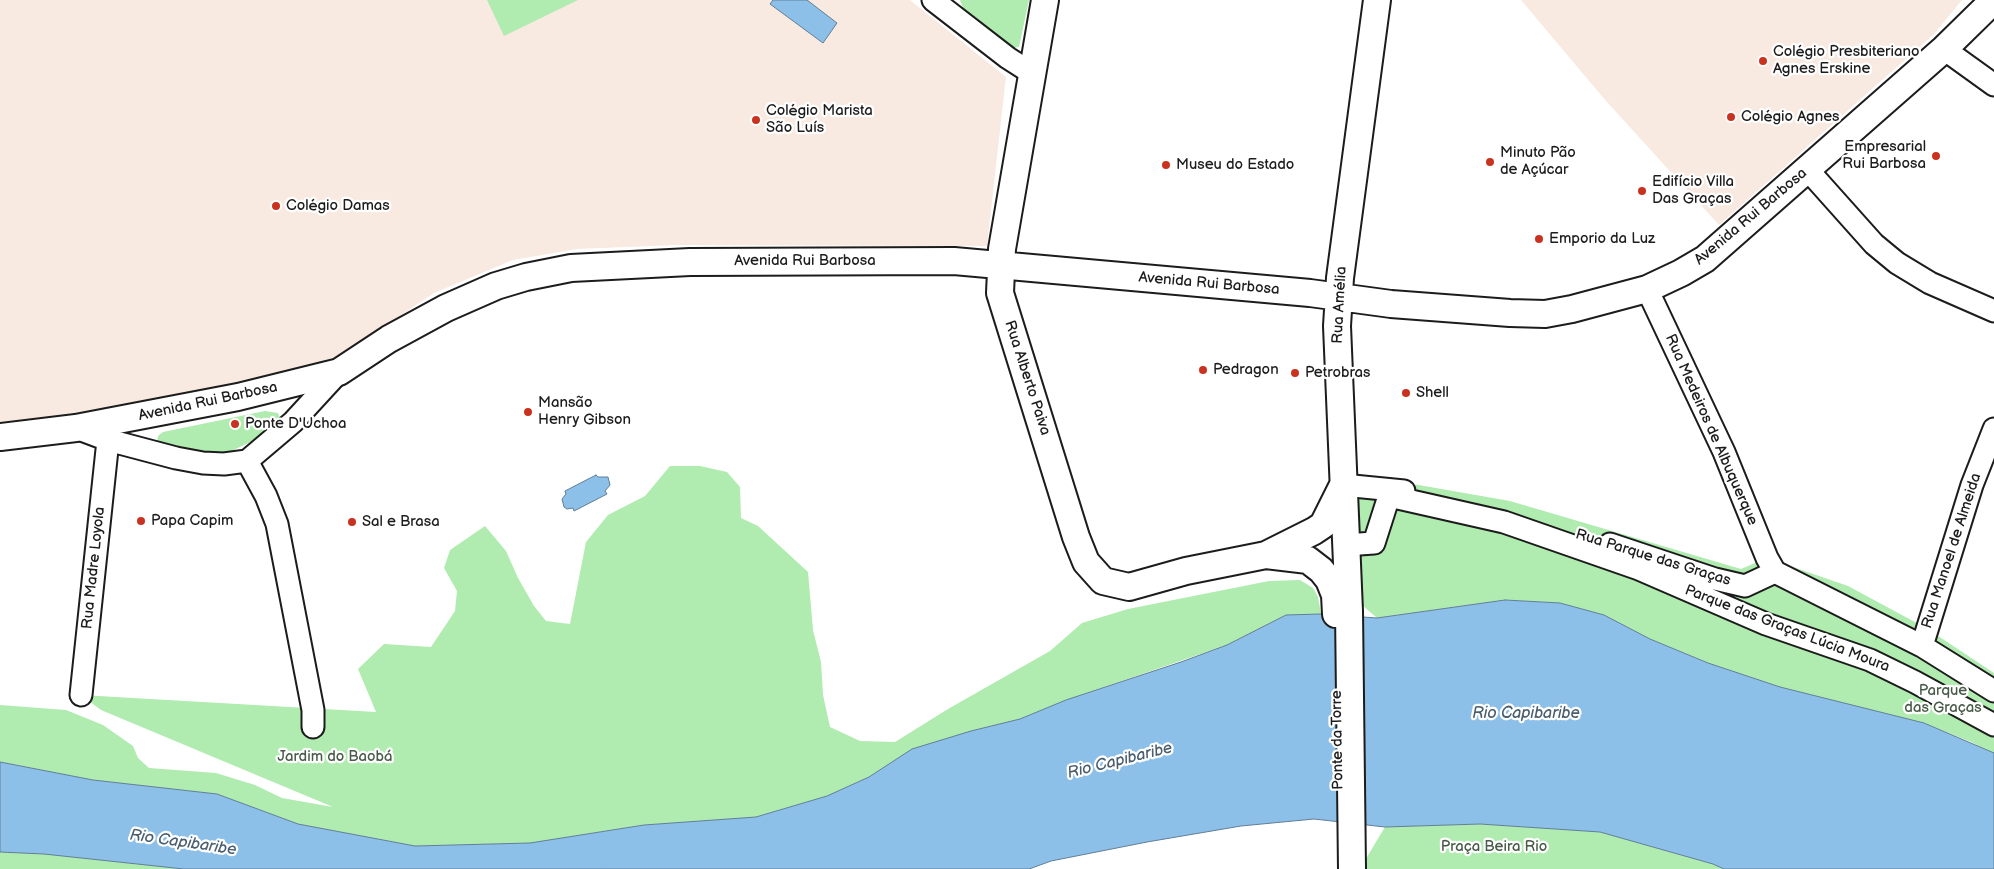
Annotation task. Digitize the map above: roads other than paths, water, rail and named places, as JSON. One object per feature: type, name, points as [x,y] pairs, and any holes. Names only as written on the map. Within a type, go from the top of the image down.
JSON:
[{"type":"main road","name":"Rua Alberto Paiva","points":[[1045,0],[1000,267],[1000,293],[1076,537],[1086,562],[1103,581],[1129,587],[1186,571],[1266,555],[1314,532],[1323,524],[1343,485]]},
{"type":"main road","name":"Rua Amélia","points":[[1343,611],[1345,545],[1337,326],[1338,297],[1377,0]]},
{"type":"main road","name":"Avenida Rui Barbosa","points":[[0,437],[76,428],[238,397],[340,372],[389,339],[446,308],[496,286],[526,277],[571,268],[690,262],[954,261],[1000,267],[1161,279],[1390,304],[1544,314],[1572,309],[1647,289],[1682,273],[1704,259],[1944,50],[1994,0]]},
{"type":"main road","name":"Rua Alberto Paiva","points":[[1266,555],[1308,560],[1321,570],[1329,580],[1343,611]]},
{"type":"main road","name":"Ponte da Torre","points":[[1340,869],[1343,611]]},
{"type":"main road","name":"Ponte da Torre","points":[[1343,611],[1352,869]]},
{"type":"street","points":[[935,0],[1008,58],[1033,74]]},
{"type":"street","points":[[1944,50],[1994,85]]},
{"type":"street","points":[[1807,169],[1874,244],[1898,263],[1930,283],[1994,311]]},
{"type":"street","name":"Rua Medeiros de Albuquerque","points":[[1647,289],[1724,452],[1767,558],[1775,572]]},
{"type":"street","name":"Avenida Rui Barbosa","points":[[76,428],[108,440],[203,464],[247,461],[293,422],[340,372]]},
{"type":"street","name":"Rua Manoel de Almeida","points":[[1922,646],[1960,521],[1994,429]]},
{"type":"street","name":"Rua Madre Loyola","points":[[81,695],[108,440]]},
{"type":"street","points":[[247,461],[266,496],[277,524],[314,710],[313,727]]},
{"type":"street","name":"Rua Parque das Graças","points":[[1343,485],[1394,490],[1443,498],[1508,513],[1715,579],[1745,586],[1775,572]]},
{"type":"street","name":"Parque das Graças Lúcia Moura","points":[[1345,545],[1374,543],[1389,496],[1504,522],[1639,569],[1766,624],[1870,660],[1916,682],[1994,725]]},
{"type":"street","points":[[1775,572],[1922,646],[1994,691]]},
{"type":"water","points":[[773,0],[807,0],[837,23],[823,43],[770,4]]},
{"type":"water","points":[[596,475],[598,477],[608,477],[610,485],[605,491],[607,494],[574,511],[573,508],[567,509],[564,507],[562,499],[566,494],[565,491]]},
{"type":"water","name":"Rio Capibaribe","points":[[1505,600],[1560,603],[1604,615],[1650,639],[1708,663],[1780,687],[1924,723],[1994,753],[1994,869],[1724,869],[1713,864],[1600,832],[1480,824],[1385,827],[1314,819],[1241,826],[1147,842],[1051,861],[1029,869],[184,869],[44,854],[0,852],[0,762],[93,780],[217,794],[298,824],[415,846],[530,843],[644,825],[756,817],[827,796],[869,777],[912,749],[971,731],[1020,719],[1066,700],[1181,662],[1227,645],[1286,615],[1321,614],[1377,618]]},
{"type":"place","name":"Colégio Presbiteriano Agnes Erskine","points":[[1763,61]]},
{"type":"place","name":"Colégio Agnes","points":[[1731,117]]},
{"type":"place","name":"Colégio Marista São Luís","points":[[756,120]]},
{"type":"place","name":"Empresarial Rui Barbosa","points":[[1936,156]]},
{"type":"place","name":"Minuto Pão de Açúcar","points":[[1490,162]]},
{"type":"place","name":"Museu do Estado","points":[[1166,165]]},
{"type":"place","name":"Edifício Villa Das Graças","points":[[1642,191]]},
{"type":"place","name":"Colégio Damas","points":[[276,206]]},
{"type":"place","name":"Emporio da Luz","points":[[1539,239]]},
{"type":"place","name":"Pedragon","points":[[1203,370]]},
{"type":"place","name":"Petrobras","points":[[1295,373]]},
{"type":"place","name":"Shell","points":[[1406,393]]},
{"type":"place","name":"Mansão Henry Gibson","points":[[528,412]]},
{"type":"place","name":"Ponte D'Uchoa","points":[[235,424]]},
{"type":"place","name":"Papa Capim","points":[[141,521]]},
{"type":"place","name":"Sal e Brasa","points":[[352,522]]},
{"type":"park label","name":"Parque das Graças","points":[[1943,700]]},
{"type":"park label","name":"Jardim do Baobá","points":[[335,757]]},
{"type":"park label","name":"Praça Beira Rio","points":[[1494,847]]}]
